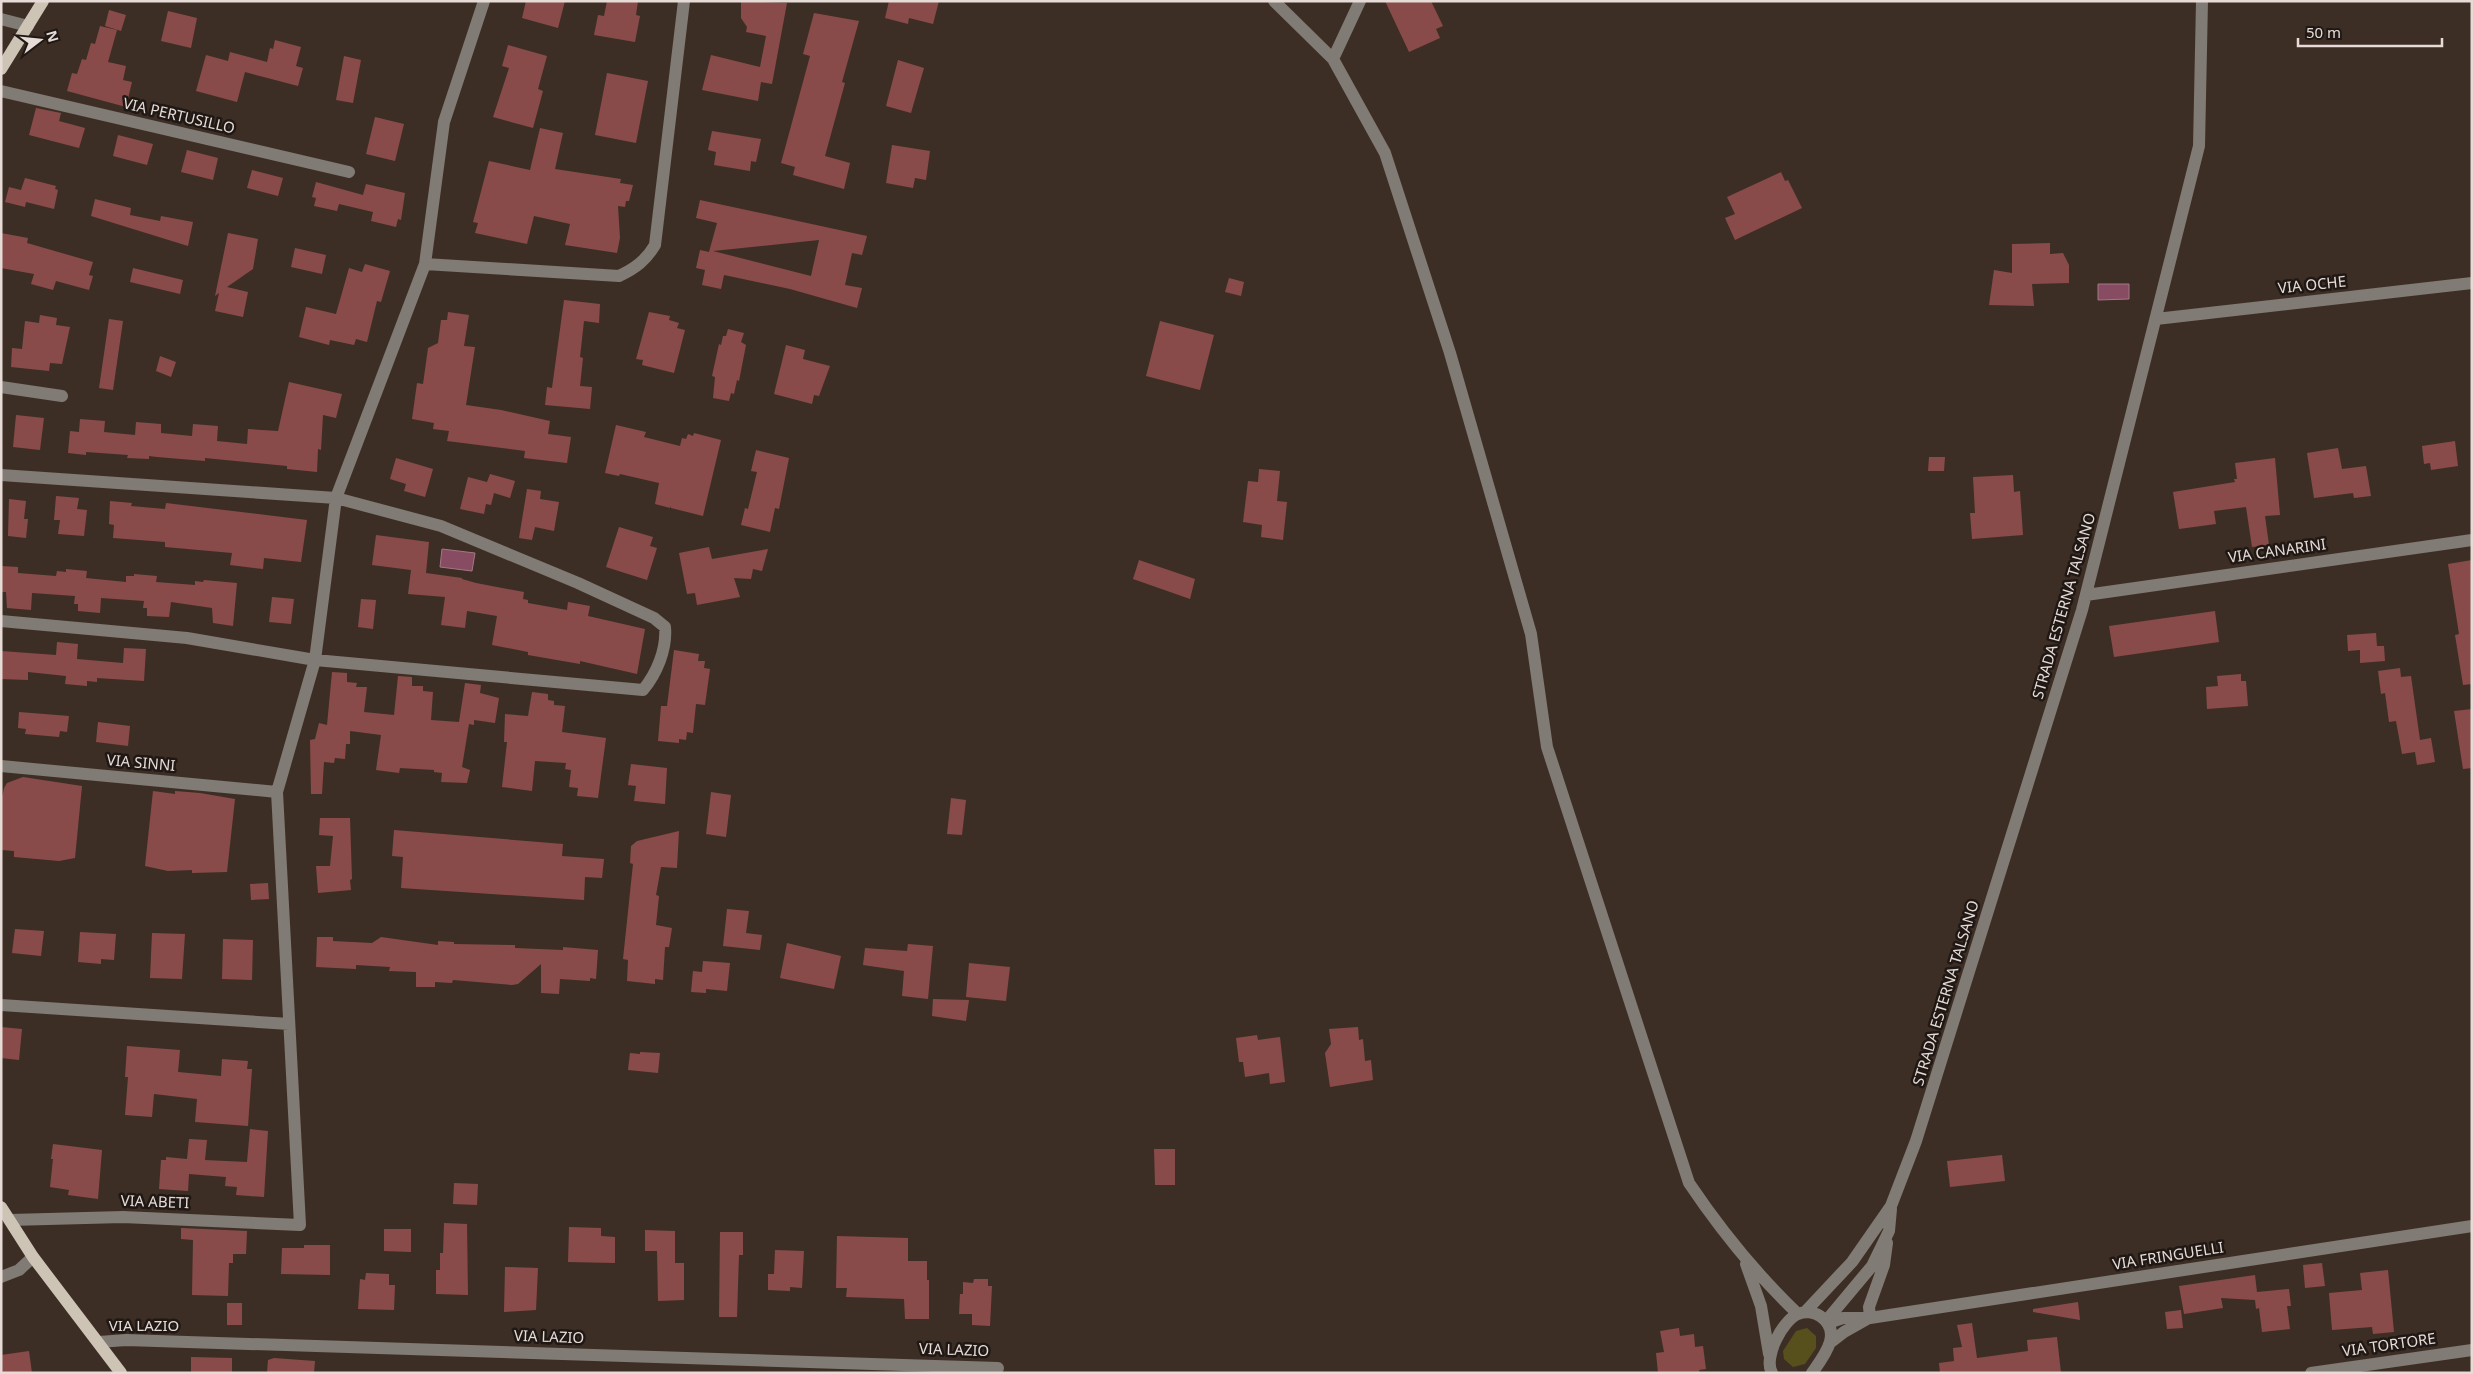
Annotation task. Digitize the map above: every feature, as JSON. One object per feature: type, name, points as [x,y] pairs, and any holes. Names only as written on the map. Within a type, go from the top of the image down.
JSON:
[{"type":"main road","points":[[1,69],[43,1]]},
{"type":"main road","points":[[1,1207],[33,1257],[121,1373]]},
{"type":"street","points":[[1,1005],[288,1024],[277,792],[315,660],[336,498],[425,264],[444,122],[484,1]]},
{"type":"street","points":[[425,264],[619,276],[632,270],[647,258],[654,245],[684,1]]},
{"type":"street","points":[[1274,1],[1333,59],[1385,153],[1450,353],[1531,634],[1547,747],[1689,1183],[1723,1233],[1744,1259],[1801,1313],[1819,1316],[1827,1322],[1830,1342]]},
{"type":"street","points":[[1333,59],[1360,1]]},
{"type":"street","name":"STRADA ESTERNA TALSANO","points":[[1769,1354],[1791,1318],[1801,1313],[1852,1262],[1891,1206],[1916,1140],[2086,594],[2156,319],[2199,146],[2202,1]]},
{"type":"street","points":[[1,20],[28,26]]},
{"type":"street","name":"VIA PERTUSILLO","points":[[1,92],[349,172]]},
{"type":"street","name":"VIA OCHE","points":[[2156,319],[2472,283]]},
{"type":"street","points":[[1,387],[62,396]]},
{"type":"street","points":[[1,475],[336,498],[441,526],[578,583],[654,618],[665,627],[666,640],[653,677],[644,690],[315,660],[187,638],[1,621]]},
{"type":"street","name":"VIA CANARINI","points":[[2086,594],[2472,540]]},
{"type":"street","name":"VIA SINNI","points":[[1,766],[277,792]]},
{"type":"street","name":"VIA ABETI","points":[[10,1220],[122,1217],[300,1225],[288,1024]]},
{"type":"street","name":"STRADA ESTERNA TALSANO","points":[[1827,1322],[1872,1266],[1890,1231],[1891,1206]]},
{"type":"street","name":"VIA FRINGUELLI","points":[[1870,1318],[2472,1226]]},
{"type":"street","points":[[1870,1318],[1869,1307],[1884,1265],[1890,1231]]},
{"type":"street","points":[[1,1277],[19,1270],[33,1257]]},
{"type":"street","points":[[1744,1259],[1761,1306],[1771,1372]]},
{"type":"street","points":[[1827,1322],[1843,1318],[1870,1318]]},
{"type":"street","points":[[1812,1373],[1830,1342],[1870,1318]]},
{"type":"street","name":"VIA LAZIO","points":[[99,1342],[136,1341],[998,1368]]},
{"type":"street","name":"VIA TORTORE","points":[[2311,1373],[2472,1350]]},
{"type":"shaded area","points":[[2098,284],[2129,284],[2129,299],[2098,300]]},
{"type":"shaded area","points":[[442,549],[475,553],[472,571],[440,567]]},
{"type":"shaded area","points":[[1807,1328],[1816,1336],[1816,1348],[1805,1364],[1793,1367],[1784,1359],[1783,1351],[1796,1331]]},
{"type":"building","points":[[526,1],[565,1],[558,28],[522,18]]},
{"type":"building","points":[[607,1],[638,1],[636,15],[640,16],[635,42],[594,35],[598,15],[604,16]]},
{"type":"building","points":[[741,1],[787,3],[772,84],[761,82],[758,101],[702,90],[711,55],[760,67],[766,36],[746,32],[747,27],[741,18]]},
{"type":"building","points":[[889,1],[939,1],[933,24],[909,18],[908,24],[885,18]]},
{"type":"building","points":[[1385,1],[1431,1],[1443,26],[1436,29],[1440,38],[1409,52]]},
{"type":"building","points":[[109,10],[126,15],[121,31],[105,26]]},
{"type":"building","points":[[168,11],[197,18],[191,48],[161,41]]},
{"type":"building","points":[[814,13],[859,21],[842,82],[845,83],[825,156],[850,163],[844,189],[793,175],[795,167],[781,163],[810,56],[803,54]]},
{"type":"building","points":[[100,26],[117,30],[108,62],[126,66],[123,80],[132,82],[126,107],[67,91],[72,73],[77,74],[82,59],[86,60],[91,43],[95,44]]},
{"type":"building","points":[[275,40],[301,47],[296,66],[303,68],[298,86],[245,72],[237,102],[196,91],[206,55],[228,61],[230,52],[267,62],[270,48],[273,49]]},
{"type":"building","points":[[508,45],[547,56],[538,89],[543,91],[533,128],[493,117],[509,68],[502,66]]},
{"type":"building","points":[[344,56],[361,60],[353,103],[336,100]]},
{"type":"building","points":[[898,60],[924,68],[911,113],[886,106]]},
{"type":"building","points":[[607,73],[648,81],[636,143],[595,135]]},
{"type":"building","points":[[36,108],[61,113],[59,121],[85,128],[79,148],[29,135]]},
{"type":"building","points":[[375,117],[404,124],[395,161],[366,154]]},
{"type":"building","points":[[540,128],[563,133],[555,169],[621,179],[620,183],[633,185],[629,201],[626,201],[625,207],[618,206],[620,238],[617,253],[565,245],[570,224],[534,216],[527,244],[475,233],[478,223],[473,222],[489,161],[530,170]]},
{"type":"building","points":[[712,131],[761,139],[756,162],[751,161],[750,171],[714,165],[716,152],[708,150]]},
{"type":"building","points":[[118,135],[153,144],[147,165],[113,156]]},
{"type":"building","points":[[892,145],[930,151],[926,180],[915,178],[913,188],[886,183]]},
{"type":"building","points":[[187,150],[218,158],[213,180],[181,172]]},
{"type":"building","points":[[252,170],[283,178],[278,196],[247,188]]},
{"type":"building","points":[[1781,172],[1785,181],[1788,180],[1802,208],[1735,240],[1725,218],[1735,214],[1727,197]]},
{"type":"building","points":[[25,178],[56,186],[55,189],[58,190],[54,209],[26,202],[25,207],[5,202],[9,187],[21,190]]},
{"type":"building","points":[[316,182],[363,195],[366,184],[405,193],[401,220],[398,219],[396,227],[371,221],[373,212],[339,204],[337,211],[314,206],[316,198],[312,197]]},
{"type":"building","points":[[95,199],[131,208],[130,215],[160,221],[161,216],[193,222],[188,246],[91,216]]},
{"type":"building","points":[[700,200],[867,236],[862,255],[852,253],[845,285],[862,288],[857,308],[790,289],[724,275],[721,289],[702,285],[705,270],[696,268],[700,250],[709,252],[717,223],[696,218]],"holes":[[[819,240],[811,276],[713,251]]]},
{"type":"building","points":[[1,233],[28,238],[27,243],[93,262],[89,275],[93,276],[89,290],[56,281],[53,290],[31,284],[34,274],[1,268]]},
{"type":"building","points":[[228,233],[258,239],[253,269],[227,287],[248,292],[243,317],[215,311],[219,293],[215,296]]},
{"type":"building","points":[[2050,243],[2050,254],[2063,253],[2069,265],[2069,283],[2032,284],[2034,306],[1989,305],[1994,270],[2012,273],[2012,244]]},
{"type":"building","points":[[295,248],[326,255],[322,274],[291,267]]},
{"type":"building","points":[[365,264],[390,271],[381,302],[377,301],[367,342],[356,339],[354,345],[330,340],[329,345],[299,337],[306,307],[336,314],[349,268],[362,272]]},
{"type":"building","points":[[133,268],[183,280],[180,294],[130,282]]},
{"type":"building","points":[[1229,278],[1244,282],[1241,296],[1225,292]]},
{"type":"building","points":[[564,300],[600,304],[599,323],[584,321],[580,357],[583,358],[580,386],[592,387],[590,409],[545,405],[547,387],[552,388]]},
{"type":"building","points":[[448,312],[469,315],[464,346],[475,347],[466,405],[501,410],[550,421],[548,434],[571,437],[567,463],[524,458],[525,451],[447,441],[449,431],[433,429],[434,423],[412,419],[417,383],[423,384],[428,348],[438,343],[441,320],[447,320]]},
{"type":"building","points":[[649,312],[670,316],[669,320],[679,323],[677,328],[685,330],[674,373],[642,365],[643,360],[636,359]]},
{"type":"building","points":[[40,315],[57,318],[56,325],[70,327],[62,364],[50,363],[49,371],[11,367],[12,348],[22,349],[25,321],[39,323]]},
{"type":"building","points":[[109,319],[123,321],[113,390],[99,388]]},
{"type":"building","points":[[1160,321],[1214,335],[1200,390],[1146,376]]},
{"type":"building","points":[[728,329],[744,333],[741,342],[746,345],[739,381],[737,380],[734,394],[731,393],[729,401],[713,398],[715,377],[712,376],[719,344],[721,345],[723,336],[726,336]]},
{"type":"building","points":[[786,345],[805,350],[803,359],[830,366],[819,396],[814,395],[812,404],[774,394]]},
{"type":"building","points":[[160,356],[176,362],[171,377],[156,371]]},
{"type":"building","points":[[289,382],[342,394],[336,418],[323,415],[321,450],[318,449],[317,472],[287,469],[287,466],[205,458],[205,461],[149,456],[149,459],[127,458],[128,455],[86,452],[86,455],[68,453],[70,431],[79,432],[80,419],[105,421],[104,432],[135,435],[136,422],[161,424],[161,433],[192,436],[193,424],[218,426],[217,441],[247,444],[248,429],[278,431]]},
{"type":"building","points":[[16,415],[44,418],[40,450],[13,447]]},
{"type":"building","points":[[616,425],[646,432],[644,437],[680,446],[682,438],[686,439],[688,434],[693,436],[694,433],[721,440],[703,516],[671,508],[671,506],[670,508],[655,504],[659,483],[620,474],[619,476],[605,473]]},
{"type":"building","points":[[2455,441],[2458,466],[2431,470],[2430,463],[2424,464],[2422,446]]},
{"type":"building","points":[[2338,448],[2342,469],[2366,466],[2371,496],[2354,498],[2353,493],[2314,498],[2307,453]]},
{"type":"building","points":[[756,450],[789,458],[779,509],[775,508],[770,532],[741,525],[745,508],[748,509],[757,472],[751,471]]},
{"type":"building","points":[[1929,457],[1945,457],[1944,471],[1928,471]]},
{"type":"building","points":[[396,458],[433,469],[425,497],[404,491],[406,484],[390,479]]},
{"type":"building","points":[[2275,458],[2280,515],[2265,516],[2269,545],[2252,547],[2246,507],[2214,511],[2216,524],[2179,529],[2173,492],[2235,482],[2234,479],[2237,479],[2235,463]]},
{"type":"building","points":[[1259,469],[1280,471],[1277,501],[1287,502],[1283,540],[1261,537],[1262,525],[1243,522],[1248,481],[1258,482]]},
{"type":"building","points":[[490,474],[515,481],[510,498],[494,493],[491,505],[486,504],[484,514],[460,509],[468,477],[487,482]]},
{"type":"building","points":[[2013,475],[2014,492],[2020,491],[2023,535],[1972,539],[1970,513],[1975,513],[1973,477]]},
{"type":"building","points":[[527,489],[541,491],[540,499],[559,502],[554,531],[535,527],[532,540],[519,538]]},
{"type":"building","points":[[56,496],[79,498],[77,509],[87,510],[84,536],[58,534],[60,520],[54,520]]},
{"type":"building","points":[[9,499],[26,501],[24,519],[28,519],[26,538],[8,536]]},
{"type":"building","points":[[110,501],[132,503],[131,506],[165,509],[166,503],[307,520],[301,562],[264,558],[263,569],[230,565],[232,553],[165,547],[165,542],[113,538],[114,525],[109,524]]},
{"type":"building","points":[[619,527],[653,537],[650,546],[657,548],[647,580],[606,567]]},
{"type":"building","points":[[376,535],[429,542],[426,573],[462,578],[476,583],[524,592],[523,599],[528,600],[528,603],[567,610],[568,602],[590,606],[588,616],[645,629],[637,674],[580,661],[580,664],[528,655],[528,652],[492,645],[497,616],[467,611],[465,628],[441,625],[445,597],[408,594],[411,570],[372,565]]},
{"type":"building","points":[[709,547],[712,559],[768,549],[762,571],[753,569],[751,579],[734,578],[740,597],[697,605],[695,593],[687,594],[679,553]]},
{"type":"building","points":[[1139,560],[1195,579],[1190,599],[1133,579]]},
{"type":"building","points":[[2472,560],[2472,684],[2463,685],[2455,635],[2459,634],[2448,564]]},
{"type":"building","points":[[1,566],[18,567],[18,573],[56,576],[57,571],[66,572],[66,569],[87,571],[86,578],[126,582],[126,576],[134,576],[134,574],[157,576],[156,582],[195,585],[195,581],[203,582],[204,580],[237,583],[233,626],[213,623],[212,608],[171,602],[169,617],[147,616],[147,608],[143,608],[144,601],[101,598],[100,613],[78,611],[78,604],[74,604],[75,596],[32,593],[31,610],[7,608],[6,592],[1,592]]},
{"type":"building","points":[[272,597],[294,599],[291,624],[269,622]]},
{"type":"building","points":[[361,599],[376,600],[373,629],[358,627]]},
{"type":"building","points":[[2215,611],[2219,642],[2114,657],[2109,626]]},
{"type":"building","points":[[2376,633],[2377,646],[2384,646],[2385,661],[2360,663],[2360,650],[2348,651],[2347,635]]},
{"type":"building","points":[[57,642],[78,644],[77,659],[123,663],[124,648],[146,649],[144,681],[97,678],[97,682],[87,681],[87,686],[65,684],[66,676],[28,672],[28,680],[1,679],[1,651],[56,655]]},
{"type":"building","points":[[674,650],[699,654],[698,661],[705,661],[704,668],[710,669],[705,705],[696,704],[693,733],[687,732],[686,740],[679,739],[679,743],[658,741],[661,706],[667,706]]},
{"type":"building","points":[[2400,668],[2401,677],[2411,676],[2420,740],[2431,738],[2435,762],[2417,765],[2415,752],[2402,754],[2396,721],[2389,722],[2385,693],[2381,694],[2378,671]]},
{"type":"building","points":[[332,672],[347,673],[347,682],[357,683],[356,687],[367,687],[364,712],[394,715],[398,676],[412,677],[412,686],[423,686],[423,691],[433,692],[431,720],[459,722],[465,683],[481,685],[480,693],[499,698],[495,723],[474,720],[474,725],[469,724],[462,767],[470,770],[467,783],[441,782],[442,773],[434,772],[434,770],[400,768],[399,773],[376,770],[381,735],[350,731],[350,744],[346,744],[345,759],[335,758],[334,763],[324,762],[322,794],[311,794],[310,740],[315,739],[319,723],[327,725]]},
{"type":"building","points":[[2241,674],[2241,681],[2246,681],[2248,706],[2207,709],[2206,687],[2218,686],[2217,676]]},
{"type":"building","points":[[532,692],[548,694],[548,700],[554,701],[554,705],[565,706],[562,732],[606,738],[598,798],[577,796],[578,788],[569,787],[571,770],[565,769],[566,763],[535,761],[532,791],[502,787],[507,742],[504,742],[505,714],[528,716]]},
{"type":"building","points":[[2472,709],[2472,768],[2463,769],[2454,711]]},
{"type":"building","points":[[19,712],[69,716],[67,732],[60,731],[59,737],[25,734],[26,729],[18,728]]},
{"type":"building","points":[[98,722],[130,726],[128,746],[96,742]]},
{"type":"building","points":[[631,764],[667,768],[665,804],[634,801],[636,786],[628,785]]},
{"type":"building","points":[[23,777],[82,786],[75,858],[59,861],[14,857],[14,851],[1,850],[1,802],[4,788],[7,783]]},
{"type":"building","points":[[153,791],[175,794],[175,791],[200,793],[235,799],[227,872],[192,873],[192,870],[168,871],[145,866]]},
{"type":"building","points":[[711,792],[731,795],[726,837],[706,834]]},
{"type":"building","points":[[951,798],[966,800],[962,835],[947,834]]},
{"type":"building","points":[[320,818],[350,818],[351,890],[318,893],[316,866],[330,866],[333,836],[319,835]]},
{"type":"building","points":[[394,830],[563,844],[562,856],[604,859],[602,878],[585,877],[584,900],[401,888],[403,857],[392,856]]},
{"type":"building","points":[[679,831],[677,868],[661,867],[656,895],[659,896],[656,925],[672,928],[669,947],[665,947],[663,980],[655,979],[655,984],[627,981],[628,960],[623,959],[633,864],[630,863],[631,846],[637,841]]},
{"type":"building","points":[[268,883],[269,899],[251,900],[250,884]]},
{"type":"building","points":[[727,909],[749,911],[746,933],[762,935],[760,950],[723,946]]},
{"type":"building","points":[[15,929],[44,931],[41,956],[12,953]]},
{"type":"building","points":[[80,932],[116,934],[114,960],[101,959],[101,964],[78,962]]},
{"type":"building","points":[[152,933],[185,934],[182,979],[150,978]]},
{"type":"building","points":[[317,937],[333,937],[333,941],[372,943],[381,937],[438,945],[438,941],[454,942],[454,944],[515,945],[515,948],[563,950],[563,947],[598,950],[596,979],[590,978],[590,981],[560,979],[559,994],[541,993],[541,964],[518,984],[453,980],[452,983],[435,982],[435,987],[416,987],[416,972],[389,971],[390,967],[356,965],[356,969],[316,967]]},
{"type":"building","points":[[223,939],[253,940],[252,980],[222,979]]},
{"type":"building","points":[[787,943],[841,956],[834,989],[780,978]]},
{"type":"building","points":[[908,944],[933,946],[928,999],[902,996],[904,971],[863,965],[865,948],[907,951]]},
{"type":"building","points":[[703,961],[730,963],[727,991],[706,989],[706,993],[691,992],[693,971],[702,972]]},
{"type":"building","points":[[969,963],[1010,967],[1006,1001],[966,997]]},
{"type":"building","points":[[933,999],[969,1000],[966,1021],[932,1016]]},
{"type":"building","points":[[1,1027],[22,1029],[19,1060],[1,1058]]},
{"type":"building","points":[[1358,1027],[1359,1040],[1363,1039],[1365,1061],[1371,1060],[1373,1080],[1330,1087],[1325,1053],[1331,1044],[1329,1029]]},
{"type":"building","points":[[1257,1035],[1258,1040],[1280,1037],[1285,1082],[1270,1084],[1269,1073],[1245,1077],[1243,1062],[1239,1062],[1236,1038]]},
{"type":"building","points":[[127,1046],[180,1050],[178,1072],[221,1076],[222,1059],[248,1061],[247,1069],[252,1069],[248,1126],[195,1122],[197,1099],[154,1094],[152,1117],[125,1115],[128,1077],[125,1077]]},
{"type":"building","points":[[640,1052],[660,1053],[658,1073],[628,1070],[630,1053],[640,1054]]},
{"type":"building","points":[[250,1129],[268,1131],[264,1197],[236,1195],[237,1187],[225,1186],[226,1177],[189,1174],[188,1191],[159,1189],[161,1160],[166,1160],[166,1157],[187,1159],[189,1139],[207,1140],[205,1160],[247,1162]]},
{"type":"building","points":[[53,1144],[102,1150],[98,1199],[68,1195],[69,1190],[50,1187]]},
{"type":"building","points":[[1154,1149],[1175,1149],[1175,1185],[1155,1185]]},
{"type":"building","points":[[2002,1155],[2005,1181],[1950,1187],[1947,1161]]},
{"type":"building","points":[[454,1183],[478,1184],[477,1205],[453,1204]]},
{"type":"building","points":[[444,1223],[467,1224],[468,1295],[436,1294],[436,1270],[440,1270],[440,1253],[443,1253]]},
{"type":"building","points":[[569,1227],[601,1228],[601,1236],[615,1237],[615,1263],[568,1262]]},
{"type":"building","points":[[181,1228],[247,1231],[246,1254],[233,1254],[233,1263],[229,1263],[228,1296],[192,1295],[193,1240],[181,1239]]},
{"type":"building","points":[[384,1229],[411,1229],[411,1252],[384,1251]]},
{"type":"building","points":[[645,1230],[675,1231],[675,1263],[684,1263],[684,1300],[658,1301],[657,1251],[645,1251]]},
{"type":"building","points":[[720,1232],[743,1232],[743,1255],[739,1255],[737,1317],[719,1317]]},
{"type":"building","points":[[837,1236],[908,1238],[908,1261],[927,1261],[929,1319],[905,1319],[904,1299],[846,1297],[847,1288],[836,1288]]},
{"type":"building","points":[[304,1245],[330,1245],[330,1275],[281,1274],[282,1248],[304,1248]]},
{"type":"building","points":[[775,1250],[804,1251],[802,1288],[790,1287],[790,1291],[768,1290],[768,1274],[774,1274]]},
{"type":"building","points":[[2322,1263],[2325,1286],[2305,1288],[2303,1265]]},
{"type":"building","points":[[505,1267],[538,1268],[536,1310],[504,1312]]},
{"type":"building","points":[[2388,1270],[2394,1332],[2373,1334],[2372,1327],[2332,1330],[2329,1293],[2362,1290],[2360,1273]]},
{"type":"building","points":[[366,1273],[389,1274],[389,1285],[395,1285],[394,1310],[358,1309],[360,1279],[365,1280]]},
{"type":"building","points":[[2255,1275],[2257,1292],[2289,1289],[2291,1306],[2287,1306],[2290,1329],[2262,1332],[2259,1308],[2256,1309],[2255,1300],[2221,1298],[2223,1308],[2184,1314],[2179,1286]]},
{"type":"building","points":[[974,1279],[988,1279],[988,1286],[992,1286],[990,1326],[972,1325],[972,1314],[959,1314],[963,1282],[973,1283]]},
{"type":"building","points":[[2078,1302],[2080,1320],[2033,1312],[2033,1309]]},
{"type":"building","points":[[227,1303],[242,1303],[242,1325],[227,1325]]},
{"type":"building","points":[[2181,1310],[2183,1328],[2167,1329],[2165,1312]]},
{"type":"building","points":[[1972,1323],[1977,1358],[2028,1351],[2027,1340],[2057,1337],[2061,1373],[1940,1373],[1939,1363],[1954,1361],[1953,1348],[1962,1347],[1957,1325]]},
{"type":"building","points":[[1679,1328],[1680,1336],[1694,1334],[1695,1347],[1703,1346],[1706,1369],[1699,1370],[1700,1373],[1658,1373],[1656,1353],[1664,1352],[1660,1331]]},
{"type":"building","points":[[29,1351],[32,1373],[1,1373],[1,1355]]},
{"type":"building","points":[[191,1357],[232,1358],[232,1373],[191,1373]]},
{"type":"building","points":[[274,1358],[315,1361],[314,1373],[267,1373],[268,1360]]}]
